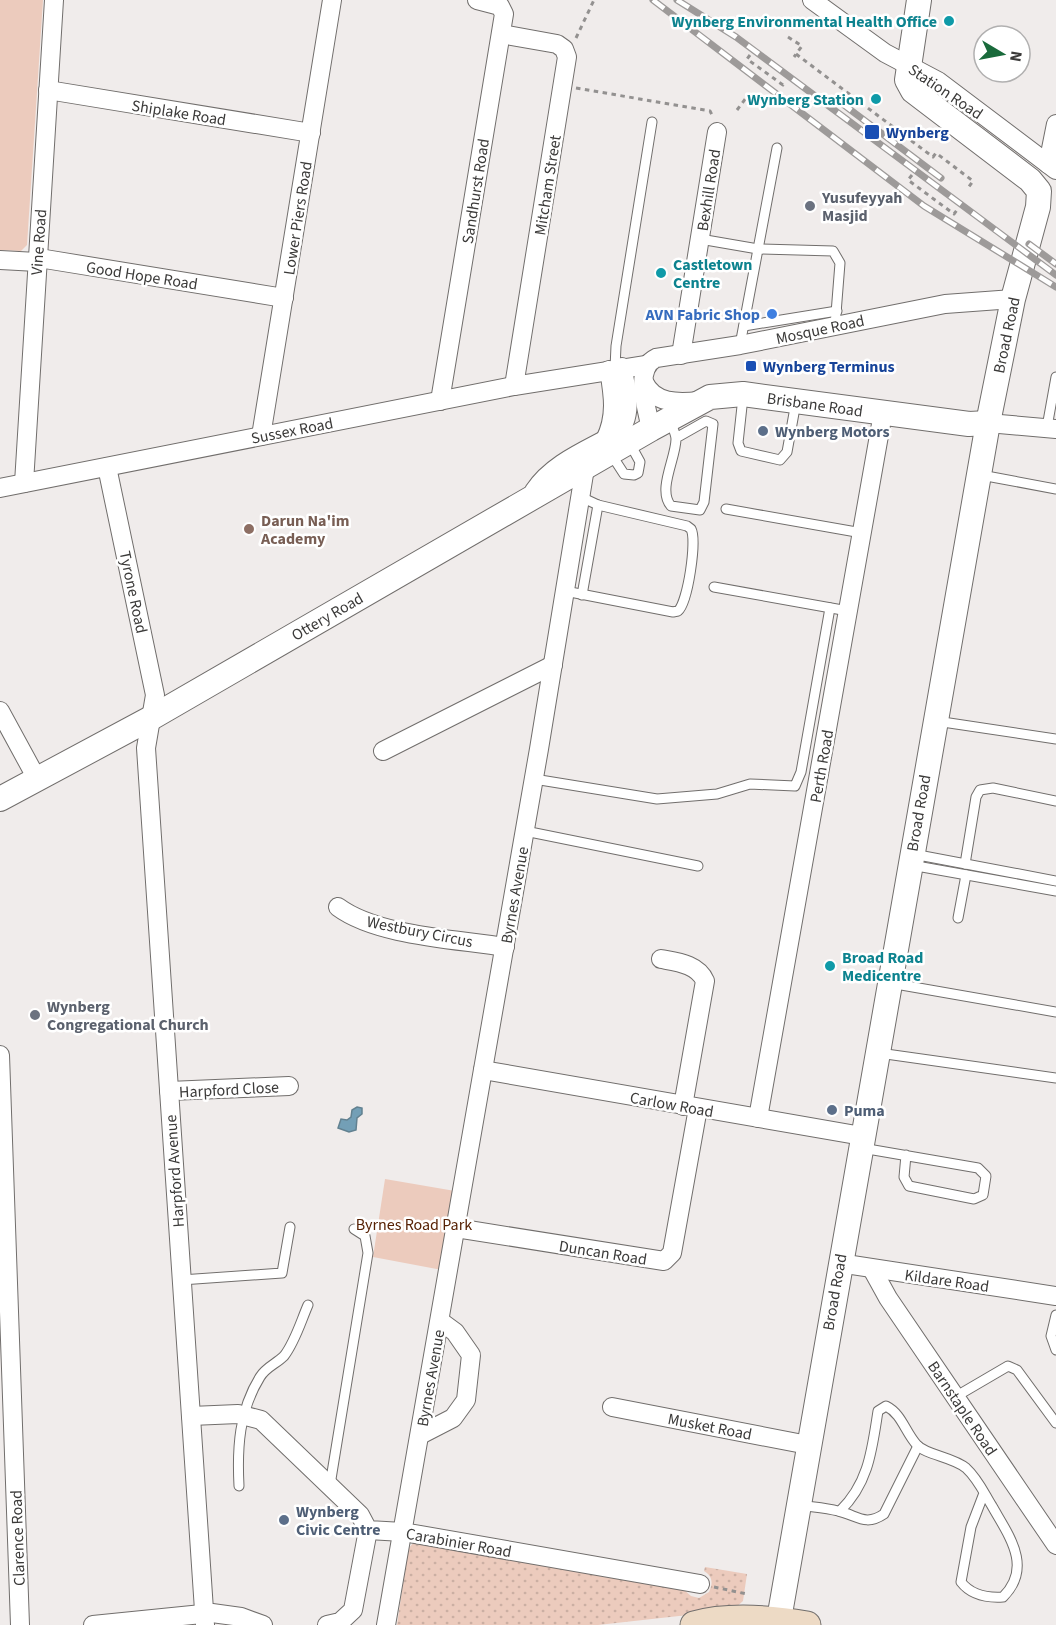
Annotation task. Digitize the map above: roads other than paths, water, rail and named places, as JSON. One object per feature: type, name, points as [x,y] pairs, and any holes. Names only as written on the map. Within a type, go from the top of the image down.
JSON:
[{"type":"main road","points":[[694,1625],[705,1622],[807,1625]]},
{"type":"street","name":"Vine Road","points":[[24,483],[54,0]]},
{"type":"street","name":"Lower Piers Road","points":[[261,436],[332,0]]},
{"type":"street","name":"Sandhurst Road","points":[[440,401],[504,14],[502,8],[477,0]]},
{"type":"street","name":"Station Road","points":[[812,0],[885,53],[938,81],[1052,167]]},
{"type":"street","points":[[909,64],[919,0]]},
{"type":"street","name":"Mitcham Street","points":[[501,34],[557,44],[564,49],[567,57],[514,386]]},
{"type":"street","name":"Broad Road","points":[[778,1623],[888,983],[988,423],[1013,299],[1038,207],[1039,192],[1030,180],[914,91],[907,80],[909,64]]},
{"type":"street","name":"Shiplake Road","points":[[48,90],[311,133]]},
{"type":"street","points":[[1052,167],[1056,124]]},
{"type":"street","name":"Bexhill Road","points":[[681,355],[717,132]]},
{"type":"street","name":"Good Hope Road","points":[[0,260],[37,262],[45,260],[284,298]]},
{"type":"street","name":"Mosque Road","points":[[616,368],[645,373],[656,358],[740,345],[836,318],[945,304],[1013,299]]},
{"type":"street","points":[[529,500],[544,478],[553,471],[615,445],[626,421],[627,399],[616,368]]},
{"type":"street","name":"Sussex Road","points":[[0,488],[514,386],[616,368]]},
{"type":"street","points":[[645,373],[649,392],[663,399],[701,401]]},
{"type":"street","points":[[645,373],[665,429]]},
{"type":"street","name":"Brisbane Road","points":[[665,429],[701,401],[721,394],[796,400],[969,424],[988,423]]},
{"type":"street","name":"Perth Road","points":[[758,1118],[839,610],[862,533],[883,413]]},
{"type":"street","points":[[988,423],[1051,428]]},
{"type":"street","name":"Ottery Road","points":[[0,799],[151,718],[585,468],[615,445],[665,429]]},
{"type":"street","name":"Tyrone Road","points":[[107,467],[155,695],[151,718]]},
{"type":"street","name":"Byrnes Avenue","points":[[386,1625],[553,665],[574,593],[580,497],[585,468]]},
{"type":"street","points":[[383,751],[553,665]]},
{"type":"street","points":[[0,711],[37,779]]},
{"type":"street","name":"Harpford Avenue","points":[[151,718],[146,748],[205,1620]]},
{"type":"street","name":"Westbury Circus","points":[[338,907],[364,921],[385,928],[505,947]]},
{"type":"street","name":"Duncan Road","points":[[456,1228],[664,1261],[672,1253],[705,981],[702,974],[694,968],[661,959]]},
{"type":"street","name":"Clarence Road","points":[[0,1054],[20,1625]]},
{"type":"street","name":"Carlow Road","points":[[483,1070],[758,1118],[861,1142]]},
{"type":"street","name":"Harpford Close","points":[[169,1091],[289,1086]]},
{"type":"street","name":"Kildare Road","points":[[839,1263],[1056,1296]]},
{"type":"street","name":"Barnstaple Road","points":[[873,1269],[888,1298],[956,1397],[1050,1524],[1056,1545]]},
{"type":"street","name":"Byrnes Avenue","points":[[420,1435],[453,1418],[466,1400],[471,1355],[455,1332],[440,1321]]},
{"type":"street","name":"Musket Road","points":[[612,1407],[808,1444]]},
{"type":"street","points":[[191,1416],[244,1414],[268,1425],[360,1515],[368,1530],[353,1610],[340,1622],[327,1625]]},
{"type":"street","name":"Carabinier Road","points":[[368,1530],[403,1532],[700,1584]]},
{"type":"street","points":[[93,1625],[205,1620],[223,1613],[263,1625]]},
{"type":"lane","points":[[616,368],[616,346],[652,122]]},
{"type":"lane","points":[[740,345],[777,148]]},
{"type":"lane","points":[[700,239],[758,249],[833,251],[840,262],[836,318],[744,326]]},
{"type":"lane","points":[[1051,428],[1056,377]]},
{"type":"lane","points":[[743,394],[738,443],[741,451],[780,460],[787,452],[796,400]]},
{"type":"lane","points":[[706,421],[713,424],[704,502],[700,510],[671,506],[668,502],[665,429],[706,421]]},
{"type":"lane","points":[[979,475],[1056,489]]},
{"type":"lane","points":[[580,497],[598,505],[691,529],[695,540],[682,608],[673,612],[574,593],[598,505]]},
{"type":"lane","points":[[726,509],[862,533]]},
{"type":"lane","points":[[534,779],[657,800],[707,795],[750,784],[762,783],[789,788],[795,786],[801,772],[839,610],[714,587]]},
{"type":"lane","points":[[934,721],[1056,739]]},
{"type":"lane","points":[[965,864],[976,797],[980,790],[993,788],[1056,801]]},
{"type":"lane","points":[[525,831],[698,866]]},
{"type":"lane","points":[[910,859],[965,864],[1056,881]]},
{"type":"lane","points":[[910,859],[966,875],[1056,891]]},
{"type":"lane","points":[[958,918],[966,875]]},
{"type":"lane","points":[[888,983],[1056,1012]]},
{"type":"lane","points":[[876,1053],[1056,1078]]},
{"type":"lane","points":[[861,1142],[906,1155],[978,1167],[986,1176],[982,1195],[974,1199],[909,1186],[904,1177],[906,1155]]},
{"type":"lane","points":[[181,1280],[282,1273],[290,1227]]},
{"type":"lane","points":[[330,1485],[369,1247],[364,1236],[354,1229]]},
{"type":"lane","points":[[239,1486],[239,1437],[244,1414],[259,1379],[266,1368],[284,1355],[308,1305]]},
{"type":"lane","points":[[1056,1315],[1052,1336],[1056,1350]]},
{"type":"lane","points":[[956,1397],[1008,1366],[1017,1370],[1056,1423]]},
{"type":"lane","points":[[840,1511],[859,1490],[870,1463],[878,1412],[886,1406],[893,1409],[918,1446],[953,1460],[966,1468],[984,1493],[1016,1551],[1017,1570],[1012,1587],[1003,1597],[979,1595],[967,1589],[961,1582],[971,1527],[984,1493]]},
{"type":"lane","points":[[798,1505],[840,1511],[865,1521],[875,1520],[884,1514],[918,1446]]},
{"type":"water","points":[[357,1107],[362,1108],[362,1114],[357,1118],[356,1130],[349,1132],[338,1128],[341,1119],[347,1120],[351,1117],[352,1110]]},
{"type":"railway","points":[[653,0],[924,206],[1056,287]]},
{"type":"railway","points":[[677,0],[736,37],[1056,275]]},
{"type":"railway","points":[[840,102],[941,178]]},
{"type":"railway","points":[[1029,244],[1056,264]]},
{"type":"place","name":"Wynberg Environmental Health Office","points":[[949,21]]},
{"type":"place","name":"Wynberg Station","points":[[876,99]]},
{"type":"place","name":"Wynberg","points":[[872,132]]},
{"type":"place","name":"Yusufeyyah Masjid","points":[[810,206]]},
{"type":"place","name":"Castletown Centre","points":[[661,273]]},
{"type":"place","name":"AVN Fabric Shop","points":[[772,314]]},
{"type":"place","name":"Wynberg Terminus","points":[[751,366]]},
{"type":"place","name":"Wynberg Motors","points":[[763,431]]},
{"type":"place","name":"Darun Na'im Academy","points":[[249,529]]},
{"type":"place","name":"Broad Road Medicentre","points":[[830,966]]},
{"type":"place","name":"Wynberg Congregational Church","points":[[35,1015]]},
{"type":"place","name":"Puma","points":[[832,1110]]},
{"type":"place","name":"Wynberg Civic Centre","points":[[284,1520]]},
{"type":"park label","name":"Byrnes Road Park","points":[[414,1224]]}]
